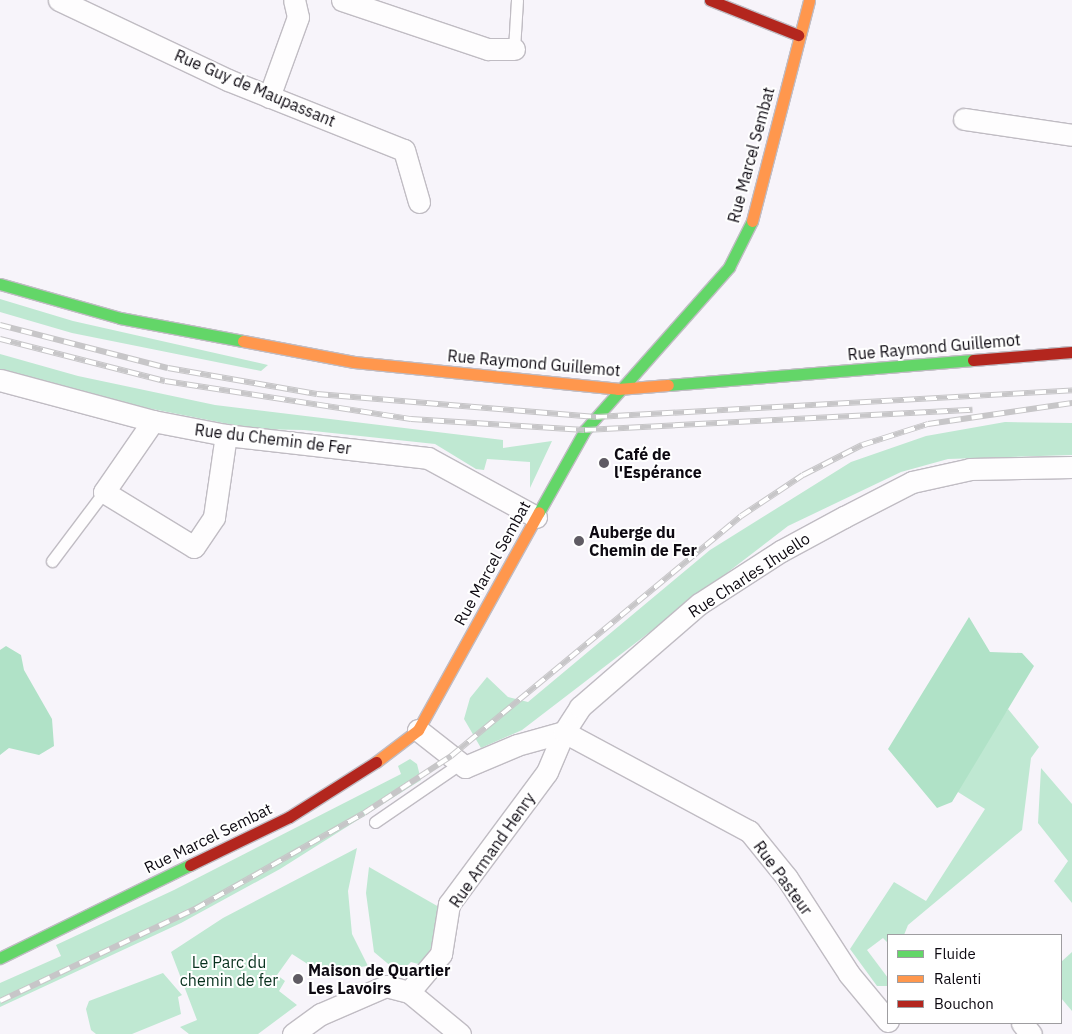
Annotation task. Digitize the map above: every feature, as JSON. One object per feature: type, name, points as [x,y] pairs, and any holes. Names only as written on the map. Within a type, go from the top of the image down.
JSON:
[{"type":"street","name":"Rue Guy de Maupassant","points":[[60,0],[269,97],[404,150],[419,202]]},
{"type":"street","points":[[269,97],[298,17],[294,0]]},
{"type":"street","points":[[342,0],[488,49],[514,48]]},
{"type":"street","points":[[710,0],[798,35]]},
{"type":"street","name":"Rue Marcel Sembat","points":[[0,958],[289,817],[403,745],[418,730],[581,437],[618,389],[673,333],[729,267],[746,239],[758,208],[798,35],[809,0]]},
{"type":"street","points":[[964,119],[1072,135]]},
{"type":"street","name":"Rue Raymond Guillemot","points":[[0,284],[120,318],[354,362],[618,389],[1072,352]]},
{"type":"street","name":"Rue du Chemin de Fer","points":[[0,380],[153,421],[226,435],[428,458],[536,516]]},
{"type":"street","points":[[153,421],[104,492],[194,547],[214,517],[226,435]]},
{"type":"street","name":"Rue Charles Ihuello","points":[[564,732],[580,706],[699,604],[781,551],[844,517],[912,482],[970,469],[1072,466]]},
{"type":"street","points":[[418,730],[466,767],[517,745],[564,732]]},
{"type":"street","name":"Rue Armand Henry","points":[[409,992],[441,954],[449,904],[547,772],[564,732]]},
{"type":"street","name":"Rue Pasteur","points":[[564,732],[748,831],[886,1013]]},
{"type":"street","points":[[293,1034],[358,996],[386,986],[409,992],[460,1034]]},
{"type":"street","points":[[1023,1024],[1031,1034]]},
{"type":"lane","points":[[514,48],[517,0]]},
{"type":"lane","points":[[52,561],[104,492]]},
{"type":"lane","points":[[375,822],[461,763]]},
{"type":"green space","points":[[0,299],[73,321],[268,365],[261,371],[72,333],[0,312]]},
{"type":"green space","points":[[0,354],[78,376],[215,405],[503,440],[503,448],[552,441],[530,488],[530,462],[487,459],[484,470],[476,469],[435,444],[304,430],[254,429],[147,408],[0,372]]},
{"type":"green space","points":[[1005,422],[1072,423],[1072,455],[948,459],[901,472],[788,526],[522,730],[481,748],[464,719],[470,698],[487,677],[508,697],[528,702],[710,550],[851,462],[926,436]]},
{"type":"green space","points":[[969,617],[990,652],[1022,653],[1034,666],[952,802],[937,808],[888,749]]},
{"type":"green space","points":[[6,646],[21,655],[24,670],[52,719],[54,746],[39,755],[9,748],[0,755],[0,650]]},
{"type":"green space","points":[[1008,709],[1039,747],[1031,758],[1022,830],[908,925],[904,934],[887,934],[887,942],[883,938],[867,950],[887,977],[887,986],[877,986],[850,949],[894,882],[926,901],[985,809],[950,787]]},
{"type":"green space","points":[[410,759],[417,764],[421,780],[280,869],[181,923],[0,1007],[0,983],[61,956],[56,945],[174,890],[401,774],[398,766]]},
{"type":"green space","points":[[1041,768],[1072,804],[1072,903],[1054,881],[1068,861],[1038,823]]},
{"type":"green space","name":"Le Parc du chemin de fer","points":[[357,848],[348,891],[352,934],[368,966],[320,972],[292,954],[277,975],[285,981],[279,991],[297,1005],[258,1034],[189,1034],[180,1027],[197,1020],[171,952],[223,918]]},
{"type":"green space","points":[[369,867],[439,907],[436,938],[422,965],[411,962],[404,969],[393,968],[374,952],[366,893]]},
{"type":"green space","points":[[1072,952],[1072,1011],[1062,999],[1062,961]]},
{"type":"green space","points":[[163,973],[182,995],[178,997],[181,1014],[132,1034],[96,1034],[91,1030],[86,1009],[89,1001]]},
{"type":"railway","points":[[0,325],[168,368],[317,394],[596,417],[1072,390]]},
{"type":"railway","points":[[0,339],[165,381],[411,419],[585,430],[972,410]]},
{"type":"railway","points":[[0,1001],[195,909],[364,813],[451,756],[741,516],[803,475],[862,445],[928,424],[1072,403]]},
{"type":"traffic: fast","points":[[539,512],[585,430],[729,267],[752,221]]},
{"type":"traffic: fast","points":[[0,284],[120,318],[243,341]]},
{"type":"traffic: fast","points":[[668,385],[973,360]]},
{"type":"traffic: fast","points":[[0,958],[190,865]]},
{"type":"traffic: slow","points":[[752,221],[809,0]]},
{"type":"traffic: slow","points":[[243,341],[354,362],[618,389],[668,385]]},
{"type":"traffic: slow","points":[[376,762],[418,730],[539,512]]},
{"type":"traffic: jam","points":[[710,0],[798,35]]},
{"type":"traffic: jam","points":[[973,360],[1072,352]]},
{"type":"traffic: jam","points":[[190,865],[289,817],[376,762]]},
{"type":"place","name":"Café de l'Espérance","points":[[604,463]]},
{"type":"place","name":"Auberge du Chemin de Fer","points":[[579,541]]},
{"type":"place","name":"Maison de Quartier Les Lavoirs","points":[[298,979]]}]
